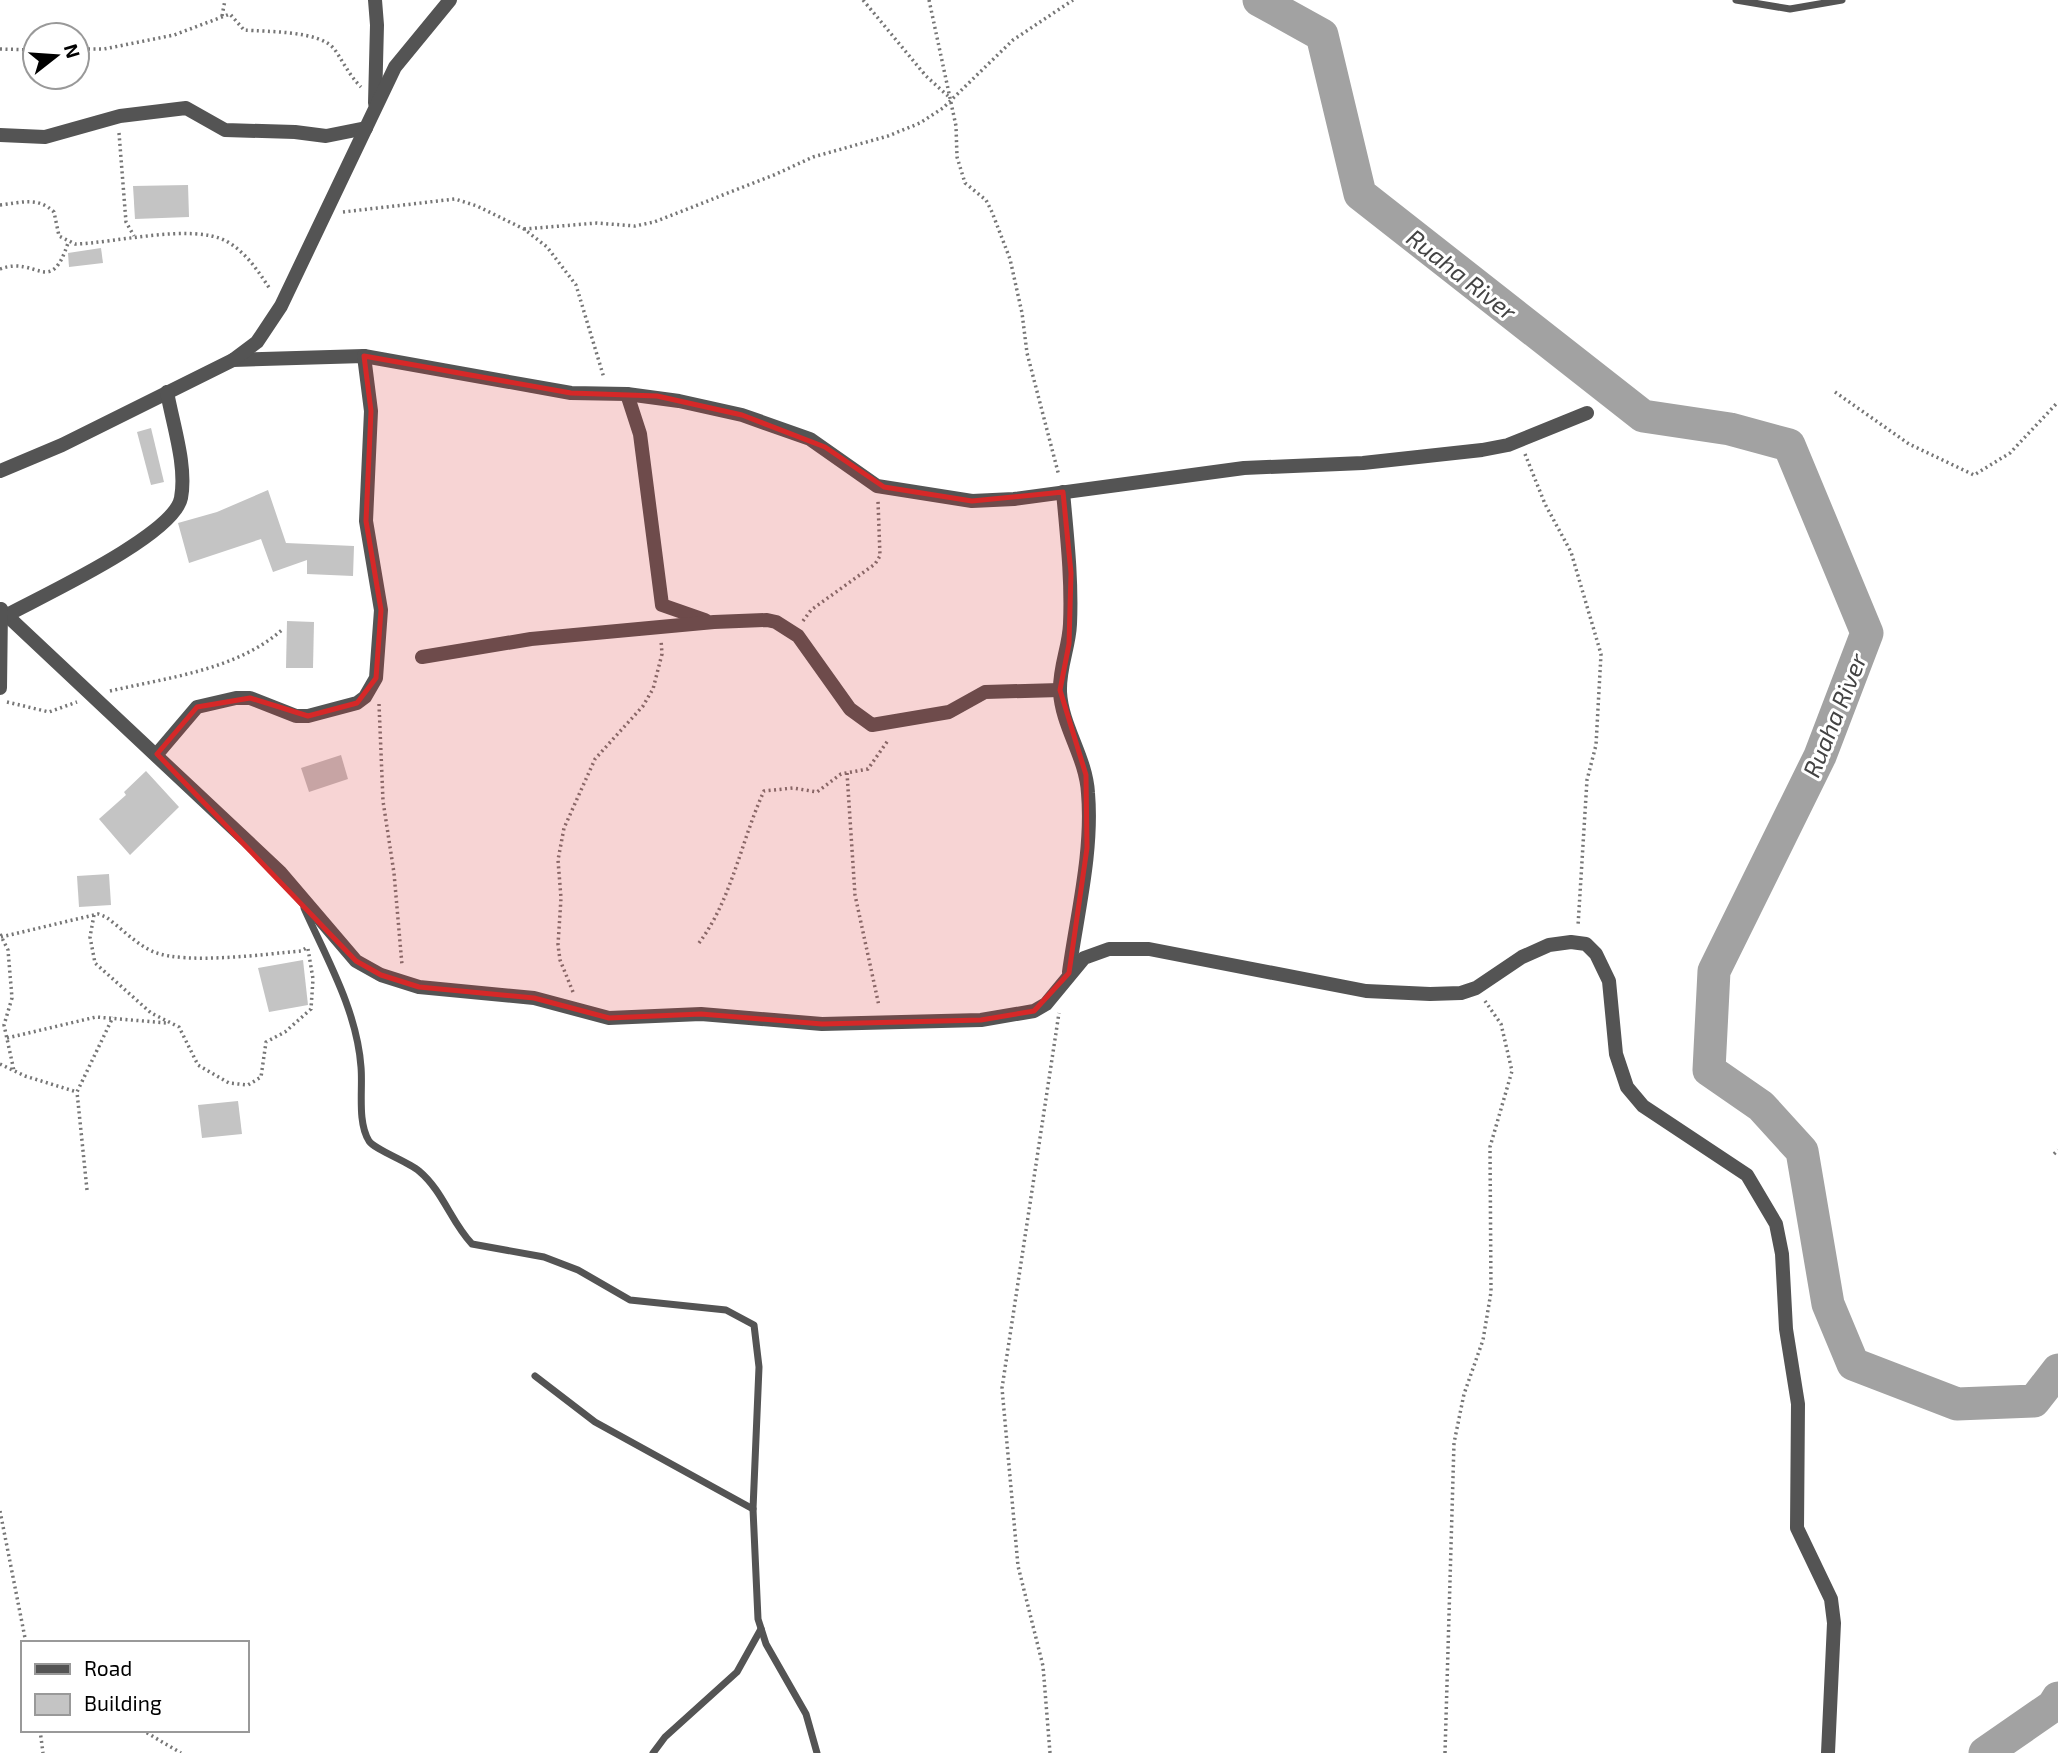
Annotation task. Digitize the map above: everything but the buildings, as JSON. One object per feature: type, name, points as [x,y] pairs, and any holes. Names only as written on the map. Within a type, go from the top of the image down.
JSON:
[{"type":"street","points":[[374,105],[377,25],[375,0]]},
{"type":"street","points":[[0,471],[62,445],[233,360],[257,342],[281,306],[366,128],[374,105],[406,52],[450,0]]},
{"type":"street","points":[[0,135],[45,137],[115,118],[186,108],[225,130],[295,132],[326,136],[366,128]]},
{"type":"street","points":[[233,360],[365,356],[571,393],[667,398],[742,415],[787,431],[825,447],[877,485],[972,501],[1244,468],[1363,463],[1482,450],[1518,440],[1587,413]]},
{"type":"street","points":[[157,754],[190,713],[212,702],[250,698],[296,716],[308,716],[357,703],[376,678],[381,610],[366,521],[371,411],[365,356]]},
{"type":"street","points":[[2,611],[144,540],[175,514],[181,498],[181,475],[167,392]]},
{"type":"street","points":[[627,394],[640,434],[662,605],[714,622]]},
{"type":"street","points":[[1063,492],[1071,586],[1069,644],[1062,658],[1060,690],[1062,711],[1073,733],[1089,794],[1087,848],[1067,977]]},
{"type":"street","points":[[0,688],[2,611]]},
{"type":"street","points":[[2,611],[280,872],[299,898],[356,961],[381,975],[419,987],[534,998],[609,1018],[701,1014],[822,1024],[981,1020],[1024,1015],[1046,1004],[1084,958],[1109,949],[1149,949],[1366,991],[1440,993],[1476,988],[1522,957],[1549,945],[1577,942],[1586,944],[1596,954],[1609,981],[1616,1054],[1627,1087],[1643,1106],[1747,1175],[1776,1224],[1782,1254],[1786,1329],[1798,1404],[1797,1528],[1832,1598],[1834,1623],[1828,1753]]},
{"type":"street","points":[[422,657],[531,639],[714,622],[767,620],[776,622],[798,636],[850,709],[865,722],[880,725],[949,712],[985,692],[1060,690]]},
{"type":"lane","points":[[1736,0],[1790,9],[1842,0]]},
{"type":"lane","points":[[299,898],[348,1007],[359,1043],[363,1118],[367,1138],[377,1148],[398,1156],[420,1172],[437,1189],[472,1244],[544,1257],[630,1300],[726,1310],[754,1325],[759,1367],[753,1509],[761,1628],[765,1644],[806,1714],[817,1753]]},
{"type":"lane","points":[[534,1376],[595,1422],[753,1509]]},
{"type":"lane","points":[[653,1753],[666,1737],[737,1672],[761,1628]]},
{"type":"path","points":[[222,16],[225,0]]},
{"type":"path","points":[[863,0],[949,99]]},
{"type":"path","points":[[929,0],[958,138],[957,157],[965,183],[986,200],[1010,259],[1022,313],[1027,353],[1063,492]]},
{"type":"path","points":[[524,229],[597,223],[635,226],[654,222],[813,157],[876,140],[920,123],[1013,40],[1073,0]]},
{"type":"path","points":[[91,49],[104,49],[174,35],[222,16],[234,16],[244,30],[274,34],[293,32],[330,45],[350,76],[374,105]]},
{"type":"path","points":[[0,49],[21,50]]},
{"type":"path","points":[[115,118],[120,134],[126,222],[134,236]]},
{"type":"path","points":[[322,218],[355,209],[407,206],[455,199],[477,206],[524,229],[547,247],[576,285],[595,340],[608,394]]},
{"type":"path","points":[[0,205],[32,200],[46,206],[54,212],[58,236],[68,243],[99,243],[134,236],[148,238],[194,233],[228,242],[258,271],[281,306]]},
{"type":"path","points":[[0,269],[15,265],[44,272],[55,270],[61,265],[68,243]]},
{"type":"path","points":[[1835,392],[1909,444],[1974,475],[2010,453],[2058,402]]},
{"type":"path","points":[[1518,440],[1545,504],[1572,552],[1601,653],[1596,745],[1587,780],[1577,942]]},
{"type":"path","points":[[798,636],[811,610],[875,564],[880,556],[877,485]]},
{"type":"path","points":[[581,1010],[560,960],[559,845],[595,760],[643,706],[653,689],[662,654],[660,628]]},
{"type":"path","points":[[0,701],[49,712],[92,695],[242,658],[263,647],[284,629]]},
{"type":"path","points":[[376,678],[383,741],[383,801],[394,873],[403,982]]},
{"type":"path","points":[[699,943],[712,925],[728,891],[746,831],[764,791],[793,788],[817,792],[846,773],[869,769],[900,722]]},
{"type":"path","points":[[846,773],[855,895],[883,1022]]},
{"type":"path","points":[[94,915],[90,937],[96,964],[151,1013],[172,1024],[185,1037],[198,1065],[229,1083],[248,1085],[261,1077],[266,1042],[285,1032],[311,1009],[313,979],[308,947],[315,933]]},
{"type":"path","points":[[14,1071],[5,1016],[12,998],[8,950],[1,935],[94,915],[106,917],[153,952],[171,956],[243,956],[308,947]]},
{"type":"path","points":[[1050,1753],[1042,1666],[1018,1566],[1002,1388],[1067,977]]},
{"type":"path","points":[[1445,1753],[1454,1443],[1464,1394],[1483,1340],[1492,1292],[1490,1147],[1512,1071],[1501,1024],[1476,988]]},
{"type":"path","points":[[7,1038],[96,1017],[172,1024]]},
{"type":"path","points":[[87,1190],[77,1092],[113,1017]]},
{"type":"path","points":[[0,1064],[77,1092]]},
{"type":"path","points":[[0,1511],[26,1641]]},
{"type":"path","points":[[40,1732],[43,1753]]},
{"type":"path","points":[[145,1732],[181,1753]]},
{"type":"highlighted area","points":[[364,356],[571,393],[657,396],[742,415],[825,447],[884,487],[972,501],[1063,492],[1071,573],[1069,644],[1060,690],[1086,775],[1087,848],[1069,973],[1034,1011],[981,1020],[822,1024],[701,1014],[609,1018],[534,998],[419,987],[381,975],[356,961],[157,754],[197,707],[250,698],[308,716],[357,703],[376,678],[381,610],[366,521],[371,411]]},
{"type":"waterway","name":"Ruaha River","points":[[1259,0],[1322,35],[1360,194],[1643,416],[1730,429],[1789,445],[1867,633],[1820,756],[1714,971],[1709,1070],[1761,1106],[1802,1151],[1828,1304],[1853,1364],[1957,1404],[2034,1401],[2058,1370]]},
{"type":"waterway","name":"Ruaha River","points":[[1985,1753],[2053,1706],[2058,1698]]}]
